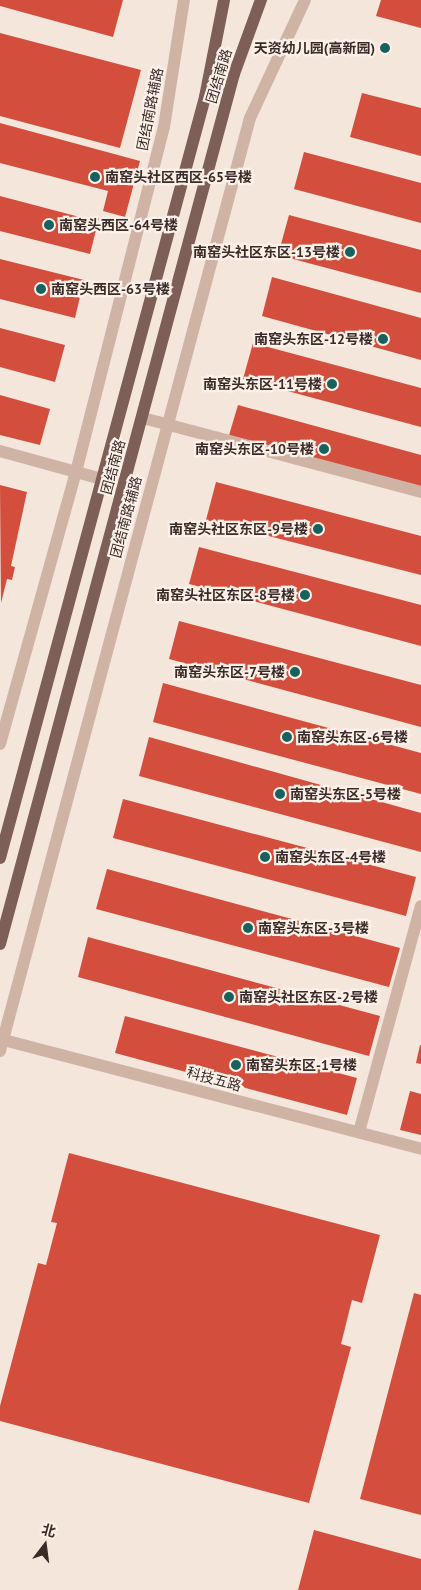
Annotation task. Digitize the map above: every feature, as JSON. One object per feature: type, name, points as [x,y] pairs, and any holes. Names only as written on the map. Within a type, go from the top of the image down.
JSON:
[{"type":"main road","name":"团结南路","points":[[0,858],[205,98],[224,0]]},
{"type":"main road","name":"团结南路","points":[[0,944],[234,74],[261,0]]},
{"type":"street","name":"团结南路辅路","points":[[0,744],[76,472],[164,127],[184,0]]},
{"type":"street","name":"团结南路辅路","points":[[1,1043],[250,118],[305,0]]},
{"type":"street","points":[[142,418],[421,492]]},
{"type":"street","points":[[0,451],[102,479]]},
{"type":"street","points":[[359,1132],[421,906]]},
{"type":"street","name":"科技五路","points":[[1,1043],[421,1149]]},
{"type":"building","points":[[0,0],[123,0],[113,37],[0,6]]},
{"type":"building","points":[[381,0],[421,0],[421,28],[376,16]]},
{"type":"building","points":[[0,33],[141,70],[120,148],[0,116]]},
{"type":"building","points":[[362,93],[421,108],[421,156],[350,137]]},
{"type":"building","name":"南窑头社区西区-65号楼","points":[[0,123],[140,161],[125,217],[103,211],[108,191],[0,163]]},
{"type":"building","points":[[304,152],[421,183],[421,223],[294,189]]},
{"type":"building","name":"南窑头西区-64号楼","points":[[0,196],[91,220],[92,216],[99,218],[90,254],[0,231]]},
{"type":"building","name":"南窑头社区东区-13号楼","points":[[289,215],[421,250],[421,293],[278,255]]},
{"type":"building","name":"南窑头西区-63号楼","points":[[0,259],[84,280],[75,318],[0,299]]},
{"type":"building","name":"南窑头东区-12号楼","points":[[272,277],[421,318],[421,360],[262,316]]},
{"type":"building","points":[[0,328],[65,345],[55,382],[0,367]]},
{"type":"building","name":"南窑头东区-11号楼","points":[[253,343],[421,388],[421,427],[243,379]]},
{"type":"building","points":[[0,395],[50,409],[40,445],[0,435]]},
{"type":"building","name":"南窑头东区-10号楼","points":[[238,405],[421,455],[421,495],[227,442]]},
{"type":"building","name":"南窑头社区东区-9号楼","points":[[216,482],[421,536],[421,575],[206,520]]},
{"type":"building","points":[[0,485],[27,492],[11,566],[15,567],[12,580],[7,579],[1,603]]},
{"type":"building","name":"南窑头社区东区-8号楼","points":[[199,547],[421,605],[421,646],[189,584]]},
{"type":"building","name":"南窑头东区-7号楼","points":[[179,621],[421,685],[421,727],[169,659]]},
{"type":"building","name":"南窑头东区-6号楼","points":[[163,683],[421,753],[421,794],[153,722]]},
{"type":"building","name":"南窑头东区-5号楼","points":[[149,737],[421,813],[421,852],[139,776]]},
{"type":"building","name":"南窑头东区-4号楼","points":[[123,799],[416,877],[406,916],[113,838]]},
{"type":"building","name":"南窑头东区-3号楼","points":[[107,869],[400,948],[389,987],[96,909]]},
{"type":"building","name":"南窑头社区东区-2号楼","points":[[88,937],[380,1016],[369,1056],[78,977]]},
{"type":"building","name":"南窑头东区-1号楼","points":[[125,1016],[357,1078],[347,1115],[115,1053]]},
{"type":"building","points":[[421,1045],[421,1064],[416,1063]]},
{"type":"building","points":[[410,1091],[421,1094],[421,1135],[400,1130]]},
{"type":"building","points":[[69,1153],[380,1235],[362,1303],[352,1300],[341,1344],[351,1347],[309,1503],[0,1421],[0,1406],[38,1263],[46,1265],[57,1223],[51,1222]]},
{"type":"building","points":[[414,1293],[421,1295],[421,1515],[360,1499]]},
{"type":"building","points":[[314,1530],[421,1559],[421,1590],[298,1590]]},
{"type":"place","name":"天资幼儿园(高新园)","points":[[385,48]]},
{"type":"place","name":"南窑头社区西区-65号楼","points":[[95,177]]},
{"type":"place","name":"南窑头西区-64号楼","points":[[49,225]]},
{"type":"place","name":"南窑头社区东区-13号楼","points":[[350,252]]},
{"type":"place","name":"南窑头西区-63号楼","points":[[41,289]]},
{"type":"place","name":"南窑头东区-12号楼","points":[[383,339]]},
{"type":"place","name":"南窑头东区-11号楼","points":[[332,384]]},
{"type":"place","name":"南窑头东区-10号楼","points":[[324,449]]},
{"type":"place","name":"南窑头社区东区-9号楼","points":[[318,529]]},
{"type":"place","name":"南窑头社区东区-8号楼","points":[[305,595]]},
{"type":"place","name":"南窑头东区-7号楼","points":[[295,672]]},
{"type":"place","name":"南窑头东区-6号楼","points":[[287,737]]},
{"type":"place","name":"南窑头东区-5号楼","points":[[280,794]]},
{"type":"place","name":"南窑头东区-4号楼","points":[[265,857]]},
{"type":"place","name":"南窑头东区-3号楼","points":[[248,928]]},
{"type":"place","name":"南窑头社区东区-2号楼","points":[[229,997]]},
{"type":"place","name":"南窑头东区-1号楼","points":[[236,1065]]}]
